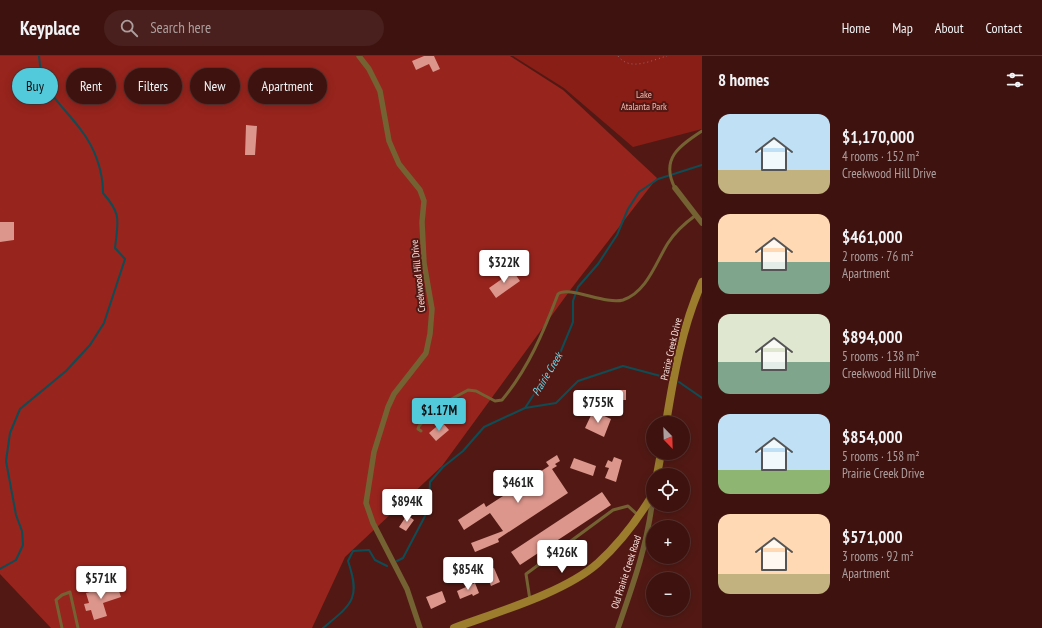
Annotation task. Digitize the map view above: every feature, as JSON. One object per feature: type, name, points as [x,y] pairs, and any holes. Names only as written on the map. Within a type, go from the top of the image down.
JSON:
[{"type":"main road","name":"Prairie Creek Drive","points":[[667,416],[681,341],[693,303],[702,282]]},
{"type":"main road","points":[[454,628],[530,600],[566,584],[597,564],[616,545],[646,505]]},
{"type":"street","name":"Creekwood Hill Drive","points":[[359,56],[369,69],[380,91],[391,147],[399,164],[420,190],[424,201],[422,222],[424,263],[432,309],[430,334],[426,354],[394,394],[388,406],[373,458],[366,502],[373,523],[407,589],[420,628]]},
{"type":"street","points":[[675,188],[702,223]]},
{"type":"street","name":"Old Prairie Creek Road","points":[[618,628],[641,563],[649,530],[651,512]]},
{"type":"lane","points":[[675,188],[670,179],[669,171],[669,165],[674,152],[702,131]]},
{"type":"lane","points":[[420,432],[418,429],[419,426],[435,408],[451,401],[464,392],[476,391],[495,401],[502,400],[544,332],[558,294],[561,292],[571,292],[612,301],[631,297],[645,282],[668,243],[679,229],[696,215]]},
{"type":"lane","points":[[530,600],[526,574],[613,510],[628,506],[639,516]]},
{"type":"lane","points":[[62,628],[56,600],[62,594],[70,592],[78,628]]},
{"type":"path","points":[[618,56],[629,64],[636,64],[667,56]]},
{"type":"green space","name":"Lake Atalanta Park","points":[[513,56],[702,56],[702,129],[633,147],[564,88]]},
{"type":"shaded area","points":[[0,56],[510,56],[563,90],[657,178],[571,289],[442,466],[345,557],[312,628],[51,628],[0,574]]},
{"type":"building","points":[[424,56],[434,56],[440,69],[433,72],[429,64],[416,70],[412,61]]},
{"type":"building","points":[[246,125],[257,126],[255,155],[245,155]]},
{"type":"building","points":[[0,222],[14,222],[14,240],[0,242]]},
{"type":"building","points":[[513,271],[520,281],[496,298],[489,288]]},
{"type":"building","points":[[603,390],[626,390],[626,400],[617,400],[617,404],[608,404],[608,399],[603,399]]},
{"type":"building","points":[[593,411],[611,419],[604,437],[585,428]]},
{"type":"building","points":[[442,422],[449,430],[436,441],[429,433]]},
{"type":"building","points":[[557,455],[560,461],[555,464],[557,466],[552,469],[568,493],[498,539],[499,542],[475,552],[471,543],[503,531],[490,513],[464,530],[458,520],[484,503],[486,507],[549,466],[546,462]]},
{"type":"building","points":[[614,457],[622,460],[616,482],[605,478],[609,468],[605,467],[608,460],[612,462]]},
{"type":"building","points":[[574,458],[596,466],[593,476],[570,468]]},
{"type":"building","points":[[602,492],[611,505],[520,565],[511,552]]},
{"type":"building","points":[[407,515],[414,520],[406,531],[399,527]]},
{"type":"building","points":[[494,568],[500,582],[491,586],[485,571]]},
{"type":"building","points":[[116,582],[121,597],[103,603],[107,616],[94,620],[91,610],[86,611],[84,604],[89,603],[86,593],[105,588],[104,586]]},
{"type":"building","points":[[475,583],[479,593],[460,599],[457,591]]},
{"type":"building","points":[[442,591],[446,602],[431,609],[426,597]]},
{"type":"waterway","points":[[0,569],[16,560],[23,545],[22,531],[16,515],[6,461],[10,433],[20,409],[66,371],[90,345],[104,323],[125,259],[115,248],[118,224],[116,213],[103,193],[102,176],[94,152],[81,130],[50,92],[41,75],[39,56]]},
{"type":"waterway","name":"Prairie Creek","points":[[397,561],[403,558],[425,516],[429,501],[430,482],[443,467],[463,451],[484,427],[525,408],[558,358],[573,322],[573,301],[578,287],[598,264],[617,235],[628,209],[639,192],[658,179],[702,165]]},
{"type":"waterway","points":[[525,408],[556,403],[578,381],[623,366],[668,378]]},
{"type":"waterway","points":[[679,382],[702,398]]},
{"type":"waterway","name":"Prairie Creek","points":[[323,628],[341,613],[351,600],[354,584],[348,561],[353,551],[369,550],[375,560],[387,566]]}]
